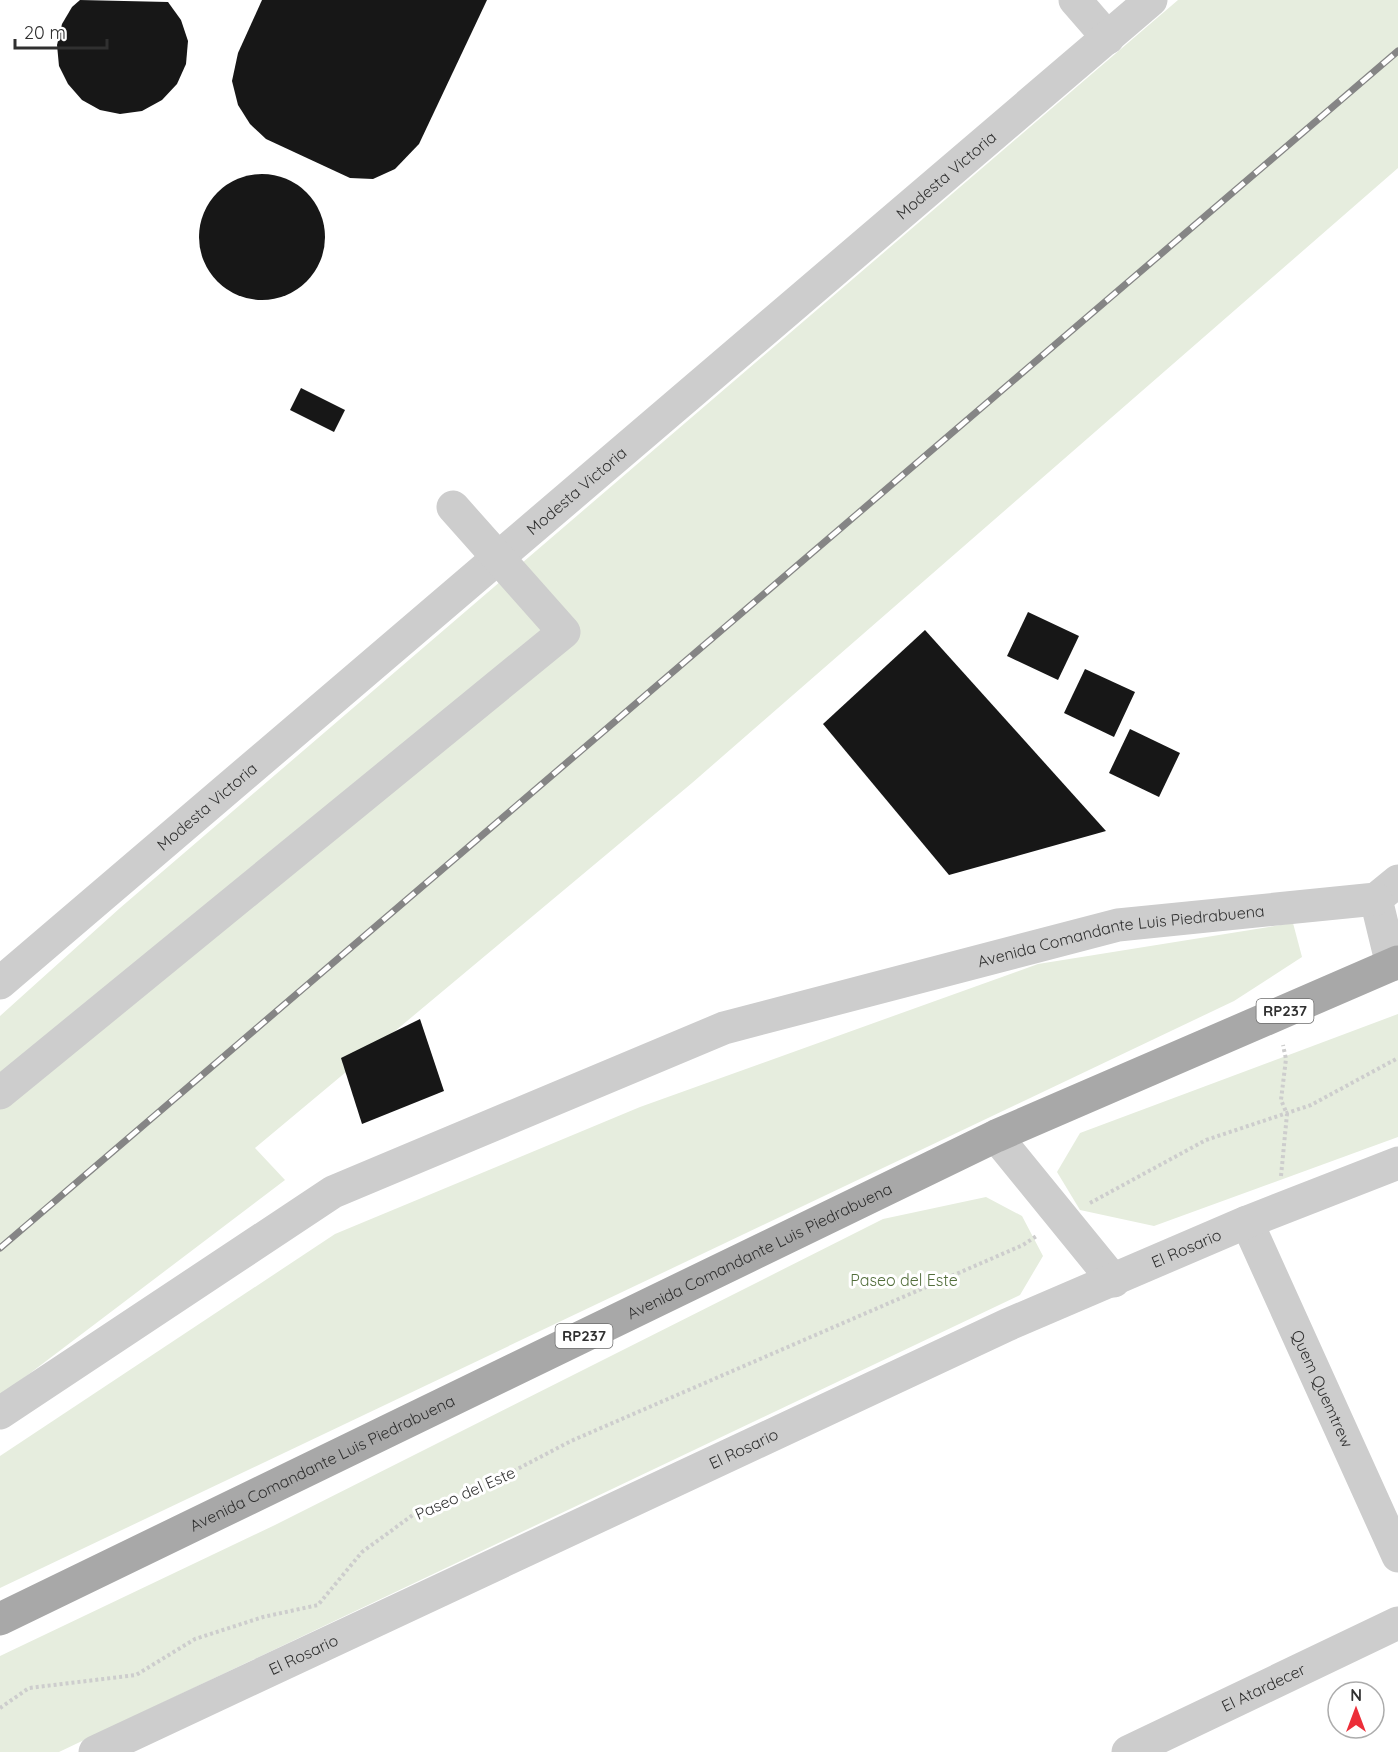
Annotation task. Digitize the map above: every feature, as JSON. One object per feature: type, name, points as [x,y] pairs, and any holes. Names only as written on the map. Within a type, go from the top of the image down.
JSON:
[{"type":"main road","name":"Avenida Comandante Luis Piedrabuena","points":[[0,1619],[996,1136],[1395,963]]},
{"type":"street","points":[[1076,0],[1108,38]]},
{"type":"street","name":"Modesta Victoria","points":[[0,983],[1152,0]]},
{"type":"street","points":[[0,1093],[564,633],[453,507]]},
{"type":"street","points":[[1387,890],[1395,963]]},
{"type":"street","name":"Avenida Comandante Luis Piedrabuena","points":[[0,1413],[333,1192],[724,1028],[1118,925],[1387,890]]},
{"type":"street","points":[[996,1136],[1114,1281]]},
{"type":"street","name":"El Rosario","points":[[95,1752],[1007,1325],[1247,1222],[1398,1163]]},
{"type":"street","name":"Quem Quemtrew","points":[[1247,1222],[1398,1556]]},
{"type":"street","name":"El Atardecer","points":[[1128,1752],[1398,1623]]},
{"type":"path","points":[[1278,1210],[1287,1114],[1281,1100],[1286,1059],[1282,1041]]},
{"type":"path","name":"Paseo del Este","points":[[0,1708],[29,1688],[136,1675],[195,1639],[263,1617],[318,1605],[363,1552],[417,1512],[460,1499],[593,1432],[1023,1245],[1062,1218],[1206,1140],[1311,1106],[1398,1058]]},
{"type":"green space","points":[[1178,0],[1398,0],[1398,168],[692,783],[255,1148],[285,1180],[0,1396],[0,1016],[120,908]]},
{"type":"green space","points":[[1293,923],[1302,957],[1234,1001],[0,1588],[0,1456],[335,1234],[640,1107],[1038,964]]},
{"type":"green space","points":[[1398,1014],[1398,1137],[1154,1226],[1080,1210],[1057,1172],[1080,1133]]},
{"type":"green space","name":"Paseo del Este","points":[[986,1197],[1022,1216],[1043,1256],[1020,1295],[59,1752],[0,1752],[0,1656],[275,1525],[883,1219]]},
{"type":"building","points":[[80,0],[168,2],[181,20],[188,41],[186,64],[177,84],[162,100],[142,111],[120,114],[100,110],[82,100],[68,84],[59,66],[57,45],[62,24],[72,7]]},
{"type":"building","points":[[262,0],[487,0],[419,144],[395,169],[373,179],[350,178],[266,139],[250,124],[238,105],[232,81],[238,53]]},
{"type":"building","points":[[262,174],[286,179],[306,193],[320,213],[325,237],[320,261],[306,281],[286,295],[262,300],[238,295],[218,281],[204,261],[199,237],[204,213],[218,193],[238,179]]},
{"type":"building","points":[[301,388],[345,410],[334,432],[290,410]]},
{"type":"building","points":[[1028,612],[1079,636],[1058,680],[1007,656]]},
{"type":"building","points":[[925,630],[1106,831],[949,875],[823,724]]},
{"type":"building","points":[[1085,669],[1135,692],[1114,737],[1064,713]]},
{"type":"building","points":[[1130,729],[1180,753],[1159,797],[1109,773]]},
{"type":"building","points":[[420,1019],[444,1091],[362,1124],[341,1058]]},
{"type":"railway","points":[[0,1248],[1398,51]]}]
